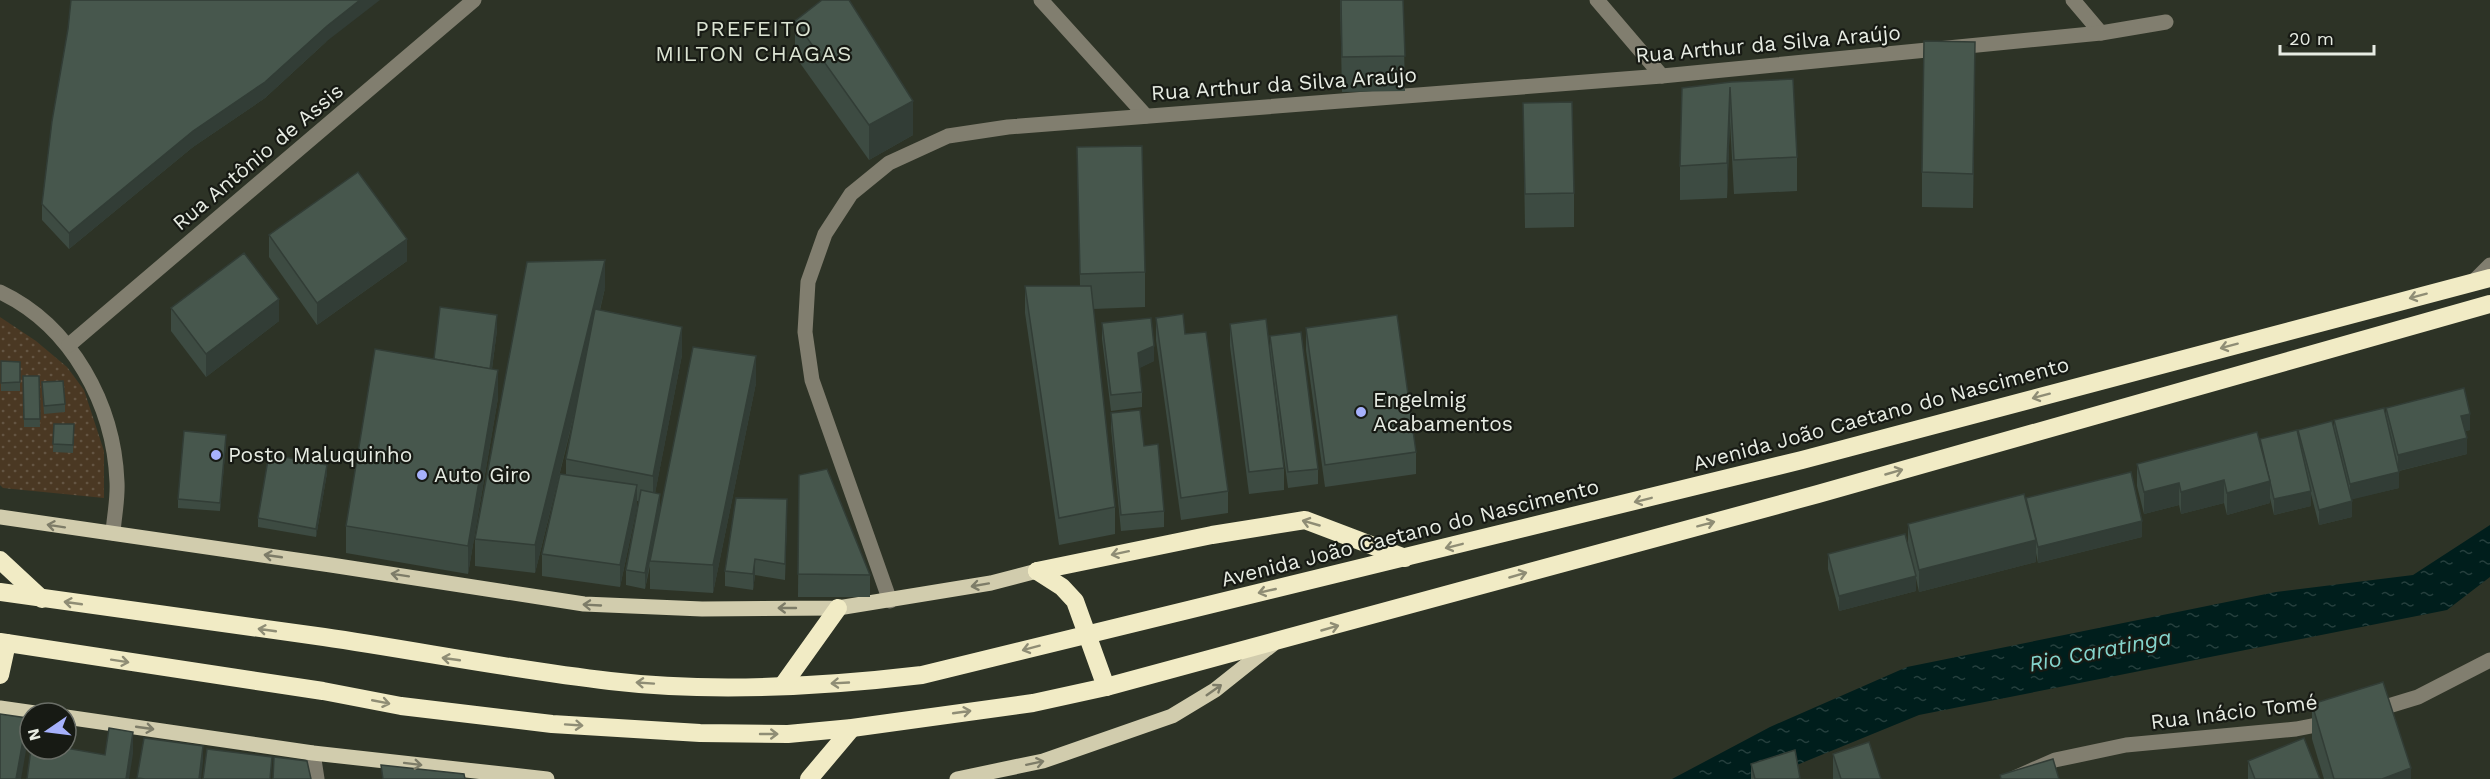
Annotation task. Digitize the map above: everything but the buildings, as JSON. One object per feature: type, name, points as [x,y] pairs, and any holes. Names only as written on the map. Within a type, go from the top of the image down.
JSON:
[{"type":"highway","name":"Avenida João Caetano do Nascimento","points":[[0,592],[325,637],[611,681],[673,685],[783,685],[865,681],[922,675],[1802,460],[2482,280]]},
{"type":"highway","points":[[0,675],[4,642],[323,691],[400,706],[552,724],[700,733],[788,734],[852,728],[1033,703],[1106,687],[1274,644],[1818,494],[2490,304]]},
{"type":"highway","points":[[1037,571],[1212,535],[1305,520],[1405,558]]},
{"type":"highway","points":[[0,560],[42,599]]},
{"type":"highway","points":[[1037,571],[1062,587],[1075,601],[1106,687]]},
{"type":"highway","points":[[783,685],[838,608]]},
{"type":"highway","points":[[809,779],[852,728]]},
{"type":"main road","points":[[0,518],[584,604],[702,609],[838,608],[991,583],[1037,571]]},
{"type":"main road","points":[[957,779],[1043,761],[1172,716],[1215,690],[1274,644]]},
{"type":"main road","points":[[0,708],[18,711]]},
{"type":"main road","points":[[78,719],[313,753],[548,779]]},
{"type":"street","name":"Rua Antônio de Assis","points":[[69,345],[474,0]]},
{"type":"street","points":[[1041,0],[1146,116]]},
{"type":"street","points":[[1597,0],[1662,76]]},
{"type":"street","points":[[2073,0],[2101,33]]},
{"type":"street","name":"Rua Arthur da Silva Araújo","points":[[890,601],[833,447],[812,380],[805,332],[808,282],[825,234],[851,194],[889,163],[948,136],[1008,128],[1146,116],[1662,76],[2101,33],[2166,22]]},
{"type":"street","points":[[2482,280],[2490,265]]},
{"type":"street","points":[[0,292],[44,320],[69,345],[98,396],[112,435],[117,484],[112,533]]},
{"type":"street","name":"Rua Inácio Tomé","points":[[2012,779],[2055,760],[2126,745],[2296,729],[2354,717],[2418,697],[2490,660]]},
{"type":"street","points":[[313,753],[317,779]]},
{"type":"shaded area","points":[[0,317],[36,341],[67,367],[84,390],[104,451],[104,498],[3,488],[0,485]]},
{"type":"water","name":"Rio Caratinga","points":[[2490,525],[2490,577],[2447,610],[1919,715],[1787,769],[1769,779],[1672,779],[1770,727],[1907,667],[2276,592],[2413,575]]},
{"type":"place","name":"Engelmig Acabamentos","points":[[1361,412]]},
{"type":"place","name":"Posto Maluquinho","points":[[216,455]]},
{"type":"place","name":"Auto Giro","points":[[422,475]]},
{"type":"district","name":"PREFEITO MILTON CHAGAS","points":[[754,40]]}]
